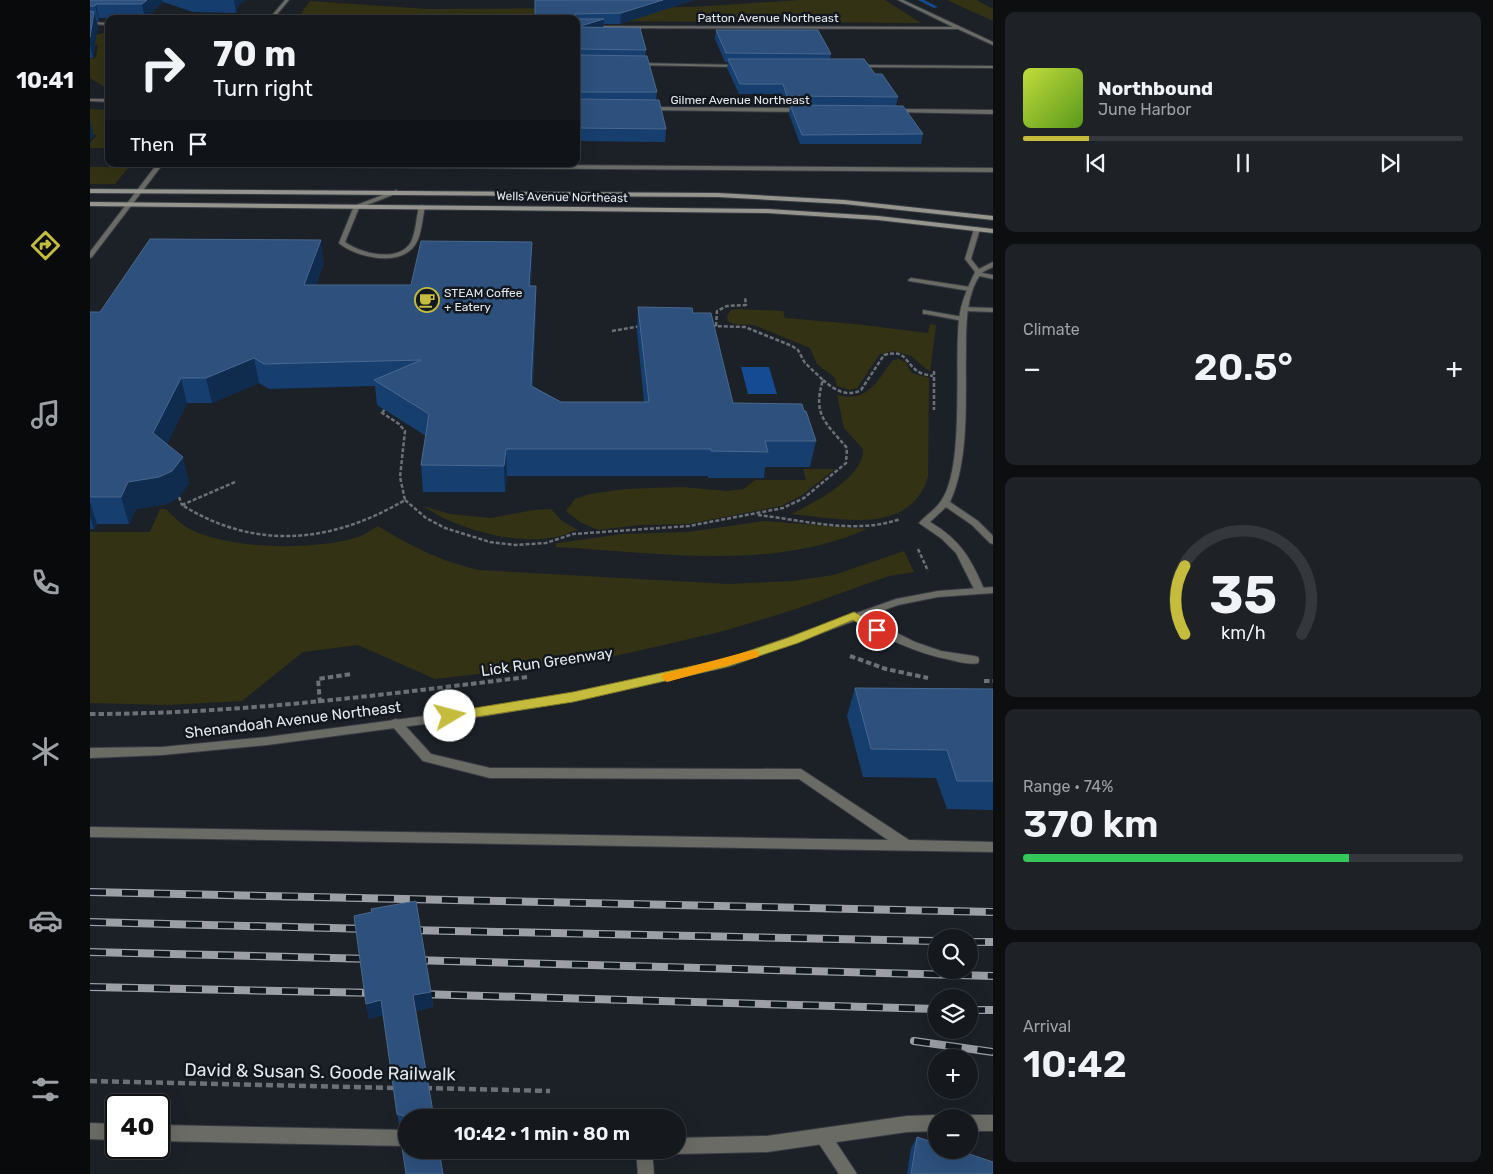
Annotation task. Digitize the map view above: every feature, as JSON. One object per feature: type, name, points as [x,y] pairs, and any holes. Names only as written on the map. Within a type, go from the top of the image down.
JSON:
[{"type":"main road","name":"Wells Avenue Northeast","points":[[90,191],[748,196],[870,204],[993,218]]},
{"type":"main road","name":"Wells Avenue Northeast","points":[[90,204],[766,211],[878,218],[993,231]]},
{"type":"main road","points":[[977,229],[993,224]]},
{"type":"street","points":[[274,15],[287,0]]},
{"type":"street","points":[[900,0],[993,44]]},
{"type":"street","points":[[90,23],[105,24]]},
{"type":"street","name":"Patton Avenue Northeast","points":[[580,27],[960,28]]},
{"type":"street","points":[[633,64],[751,66]]},
{"type":"street","points":[[846,66],[993,66]]},
{"type":"street","points":[[90,100],[105,101]]},
{"type":"street","name":"Gilmer Avenue Northeast","points":[[636,109],[814,110]]},
{"type":"street","points":[[884,111],[993,112]]},
{"type":"street","points":[[90,256],[158,167]]},
{"type":"street","points":[[580,167],[993,170]]},
{"type":"street","points":[[396,192],[356,206],[342,243],[349,250],[374,256],[404,251],[412,245],[422,207]]},
{"type":"street","points":[[977,229],[968,259],[977,273],[993,277]]},
{"type":"street","points":[[980,591],[961,551],[951,539],[924,523],[945,504],[953,486],[959,452],[964,309],[977,273],[993,264]]},
{"type":"street","points":[[911,280],[970,289]]},
{"type":"street","points":[[964,309],[993,310]]},
{"type":"street","points":[[926,312],[963,319]]},
{"type":"street","points":[[945,504],[975,523],[993,541]]},
{"type":"street","name":"Shenandoah Avenue Northeast","points":[[90,753],[162,750],[267,741],[495,710],[652,681],[726,663],[896,602],[938,594],[993,590]]},
{"type":"street","points":[[854,616],[888,636],[922,651],[947,657],[974,660]]},
{"type":"street","points":[[396,724],[427,758],[490,773],[801,774],[907,846]]},
{"type":"street","points":[[90,832],[993,848]]},
{"type":"street","points":[[978,1123],[993,1123]]},
{"type":"street","points":[[686,1146],[767,1144],[907,1124],[928,1124]]},
{"type":"street","points":[[90,1131],[105,1132]]},
{"type":"street","points":[[170,1133],[398,1138]]},
{"type":"street","points":[[822,1136],[849,1174]]},
{"type":"street","points":[[645,1159],[646,1174]]},
{"type":"path","points":[[716,326],[715,317],[717,311],[727,306],[746,305],[744,297]]},
{"type":"path","points":[[612,331],[650,326]]},
{"type":"path","points":[[707,326],[745,327],[792,346],[798,350],[805,363],[836,390],[856,393],[861,390],[884,355],[892,353],[905,356],[918,372],[934,376]]},
{"type":"path","points":[[385,410],[381,412],[399,424],[405,431],[400,477],[404,500],[416,511],[444,528],[490,542],[515,545],[546,543],[573,534],[689,526],[754,515],[783,508],[804,498],[846,463],[847,448],[820,416],[816,398],[823,380]]},
{"type":"path","points":[[182,504],[235,482]]},
{"type":"path","points":[[179,497],[182,504],[201,518],[250,534],[286,537],[332,533],[368,520],[404,500]]},
{"type":"path","points":[[754,515],[851,524],[881,525],[897,521],[904,527]]},
{"type":"path","points":[[914,542],[931,576]]},
{"type":"path","points":[[320,703],[318,679],[352,674]]},
{"type":"path","name":"Lick Run Greenway","points":[[90,714],[156,715],[320,703],[533,676]]},
{"type":"path","name":"David & Susan S. Goode Railwalk","points":[[90,1081],[404,1088]]},
{"type":"path","name":"David & Susan S. Goode Railwalk","points":[[413,1088],[550,1091]]},
{"type":"shaded area","points":[[799,0],[885,0],[921,23],[580,21],[580,15],[300,15],[310,1],[428,9],[693,7]]},
{"type":"shaded area","points":[[947,0],[976,0],[993,9],[993,21]]},
{"type":"shaded area","points":[[105,33],[105,87],[90,78],[90,59],[96,58],[98,45],[90,45],[90,36]]},
{"type":"shaded area","points":[[90,109],[105,110],[105,148],[90,148],[90,143],[97,135],[90,135]]},
{"type":"shaded area","points":[[90,167],[129,167],[115,184],[90,184]]},
{"type":"shaded area","points":[[736,309],[783,311],[785,318],[928,333],[930,324],[936,325],[930,372],[911,356],[894,351],[880,354],[857,388],[850,390],[837,386],[835,378],[817,364],[810,348],[754,325],[733,324],[728,321],[727,316],[730,311]]},
{"type":"shaded area","points":[[898,359],[905,362],[912,373],[929,378],[928,477],[919,496],[905,509],[889,516],[870,520],[850,520],[791,514],[836,488],[847,479],[861,460],[863,449],[844,428],[837,395],[848,397],[864,393],[876,383],[893,360]]},
{"type":"shaded area","points":[[803,469],[835,469],[801,496],[781,506],[688,524],[640,525],[598,530],[580,522],[566,511],[575,499],[590,494],[625,489],[682,487],[727,491],[744,489],[755,480],[806,480]]},
{"type":"shaded area","points":[[423,506],[450,514],[491,518],[534,510],[551,509],[562,521],[578,530],[544,539],[507,537],[488,534],[453,522]]},
{"type":"shaded area","points":[[160,509],[166,509],[186,527],[203,535],[246,544],[270,546],[318,545],[340,542],[361,536],[378,526],[426,552],[478,570],[728,584],[793,581],[834,575],[904,551],[914,572],[889,576],[796,609],[724,631],[598,660],[435,679],[358,645],[303,652],[242,701],[168,705],[90,703],[90,532],[150,532]]},
{"type":"shaded area","points":[[764,521],[867,529],[830,542],[792,551],[753,555],[673,555],[555,547],[558,543],[622,534],[688,532]]},
{"type":"water","points":[[741,367],[769,367],[777,394],[748,394]]},
{"type":"building","points":[[90,0],[147,0],[142,4],[96,4],[95,6],[90,6]]},
{"type":"building","points":[[535,0],[663,0],[621,13],[535,15]]},
{"type":"building","points":[[90,11],[94,12],[90,37]]},
{"type":"building","points":[[580,19],[604,19],[580,26]]},
{"type":"building","points":[[580,27],[640,28],[646,50],[580,49]]},
{"type":"building","points":[[716,30],[818,30],[831,54],[726,53]]},
{"type":"building","points":[[580,55],[647,56],[657,92],[580,92]]},
{"type":"building","points":[[728,59],[864,59],[875,74],[882,74],[898,97],[787,96],[783,84],[740,84]]},
{"type":"building","points":[[580,99],[659,100],[666,129],[580,128]]},
{"type":"building","points":[[790,105],[903,106],[923,134],[802,135]]},
{"type":"building","points":[[150,239],[321,240],[304,285],[411,285],[421,241],[532,242],[529,286],[536,286],[531,386],[561,402],[649,402],[638,307],[692,308],[693,313],[711,313],[733,403],[802,404],[816,441],[765,441],[768,452],[711,451],[711,449],[506,449],[504,466],[421,465],[429,414],[374,380],[421,360],[264,364],[254,358],[206,378],[181,378],[153,433],[183,457],[172,471],[159,477],[128,482],[121,497],[90,497],[90,312],[100,312]]},
{"type":"building","points":[[855,688],[993,689],[993,781],[957,781],[947,750],[871,749]]},
{"type":"building","points":[[416,901],[431,992],[413,995],[432,1109],[398,1109],[397,1114],[381,1000],[366,1004],[354,916],[372,912],[371,909]]},
{"type":"building","points":[[917,1137],[928,1140],[928,1159],[978,1159],[978,1157],[993,1162],[993,1174],[911,1174]]},
{"type":"building","points":[[404,1159],[440,1159],[443,1174],[406,1174]]},
{"type":"waterway","points":[[920,0],[936,7]]},
{"type":"railway","points":[[90,892],[993,912]]},
{"type":"railway","points":[[90,922],[370,929]]},
{"type":"railway","points":[[407,930],[928,941]]},
{"type":"railway","points":[[978,942],[993,942]]},
{"type":"railway","points":[[90,952],[372,959]]},
{"type":"railway","points":[[412,960],[993,976]]},
{"type":"railway","points":[[90,987],[379,993]]},
{"type":"railway","points":[[419,994],[928,1009]]},
{"type":"railway","points":[[978,1010],[993,1010]]},
{"type":"railway","points":[[914,1041],[993,1052]]},
{"type":"slow traffic","points":[[667,677],[726,663],[753,654]]},
{"type":"place","name":"STEAM Coffee + Eatery","points":[[427,300]]},
{"type":"route","points":[[450,716],[573,697],[652,681],[726,663],[794,640],[854,616],[877,630]]}]
